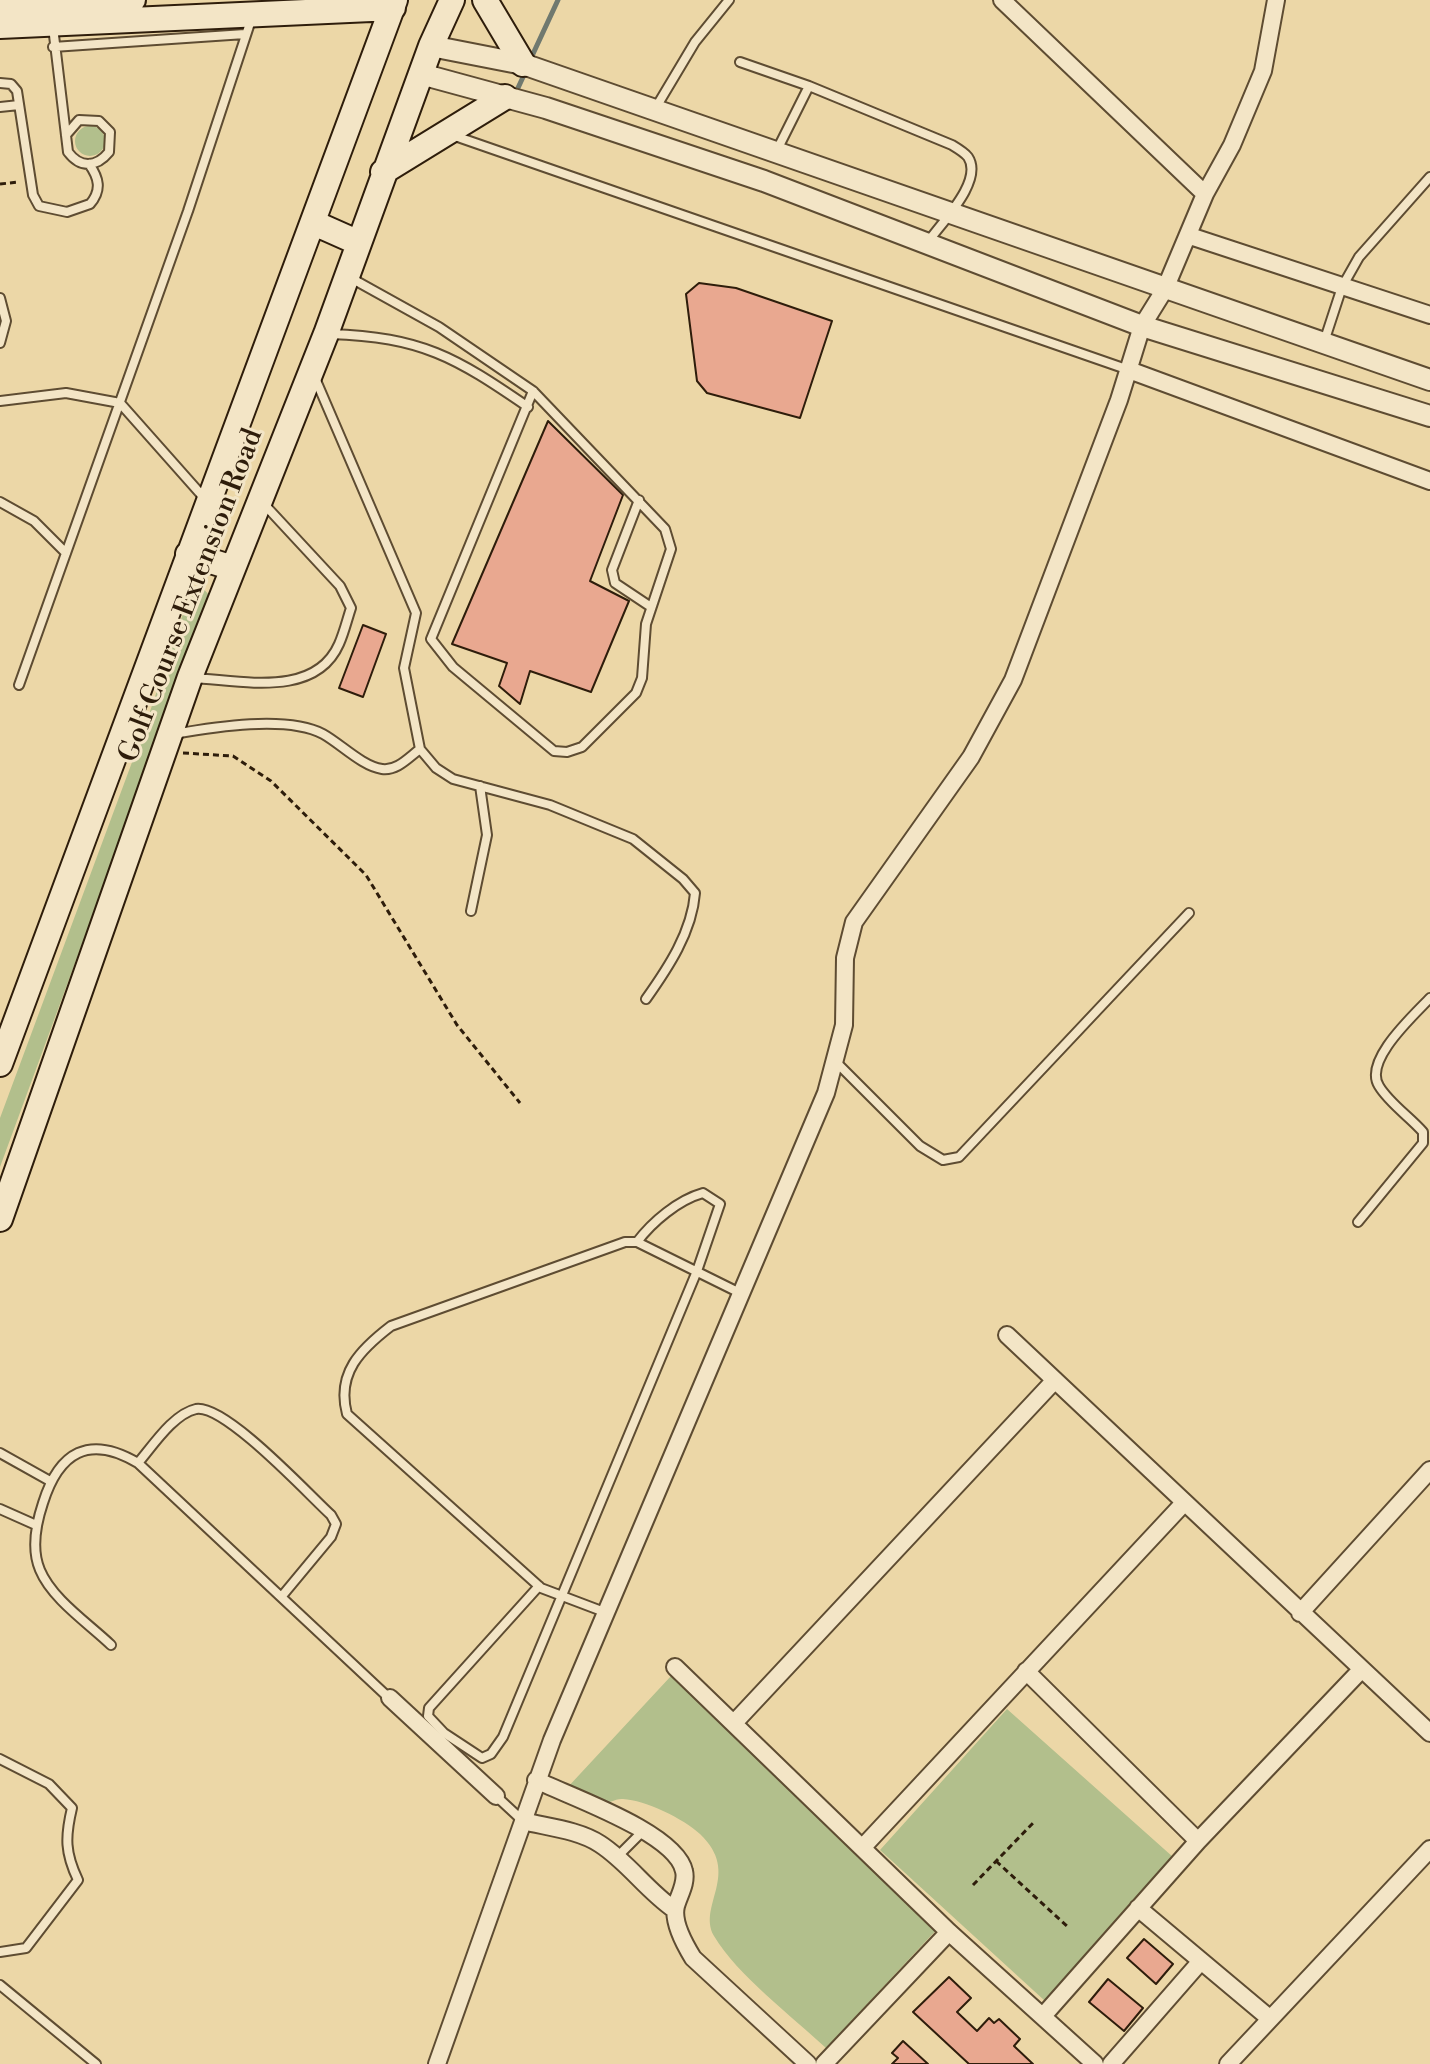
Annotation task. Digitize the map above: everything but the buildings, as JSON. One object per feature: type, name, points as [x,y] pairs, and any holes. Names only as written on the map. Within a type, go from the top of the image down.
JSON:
[{"type":"main road","points":[[11,12],[133,0]]},
{"type":"main road","name":"Golf Course Extension Road","points":[[0,1219],[190,677],[326,334],[383,172],[452,0]]},
{"type":"main road","points":[[485,0],[523,64]]},
{"type":"main road","points":[[11,12],[53,35],[249,24],[394,4]]},
{"type":"main road","name":"Golf Course Extension Road","points":[[0,1064],[394,4]]},
{"type":"main road","points":[[383,172],[443,132],[505,97]]},
{"type":"main road","points":[[314,223],[359,243]]},
{"type":"main road","points":[[188,554],[233,568]]},
{"type":"street","points":[[1002,0],[1205,194]]},
{"type":"street","points":[[437,2064],[536,1780],[837,1063],[844,1025],[845,958],[854,922],[971,757],[998,710],[1024,652],[1129,370],[1142,326],[1165,289],[1190,236],[1205,194],[1232,145],[1263,71],[1276,0]]},
{"type":"street","points":[[431,46],[523,64],[1430,380]]},
{"type":"street","points":[[421,74],[505,97],[764,181],[925,246],[1142,326],[1430,416]]},
{"type":"street","points":[[1190,236],[1430,315]]},
{"type":"street","points":[[1129,370],[1430,481]]},
{"type":"street","points":[[1007,1335],[1183,1504],[1430,1733]]},
{"type":"street","points":[[734,1723],[1055,1380]]},
{"type":"street","points":[[1300,1613],[1430,1470]]},
{"type":"street","points":[[862,1848],[1183,1504]]},
{"type":"street","points":[[675,1667],[949,1932],[1095,2064]]},
{"type":"street","points":[[1043,2016],[1198,1841],[1361,1670]]},
{"type":"street","points":[[1026,1671],[1198,1841]]},
{"type":"street","points":[[390,1698],[496,1796]]},
{"type":"street","points":[[536,1780],[646,1829],[666,1844],[684,1869],[685,1880],[675,1910],[685,1945],[693,1958],[808,2064]]},
{"type":"street","points":[[523,1821],[584,1837],[617,1857],[651,1893],[675,1910]]},
{"type":"street","points":[[1228,2064],[1268,2017],[1430,1849]]},
{"type":"street","points":[[1138,1908],[1268,2017]]},
{"type":"street","points":[[824,2064],[949,1932]]},
{"type":"street","points":[[1111,2064],[1201,1961]]},
{"type":"lane","points":[[655,109],[695,42],[729,0]]},
{"type":"lane","points":[[19,685],[223,110],[249,24]]},
{"type":"lane","points":[[0,83],[15,87],[34,200],[43,209],[77,210],[90,204],[98,192],[96,174],[89,164],[70,155],[53,35]]},
{"type":"lane","points":[[740,62],[809,86],[952,145],[968,157],[971,169],[966,193],[925,246]]},
{"type":"lane","points":[[776,151],[809,86]]},
{"type":"lane","points":[[0,107],[19,105]]},
{"type":"lane","points":[[66,135],[72,125],[83,119],[95,119],[105,125],[111,140],[109,152],[101,161],[89,164]]},
{"type":"lane","points":[[443,132],[1129,370]]},
{"type":"lane","points":[[1324,343],[1342,287],[1359,257],[1430,177]]},
{"type":"lane","points":[[345,275],[439,327],[533,391],[665,529],[671,549],[646,624],[642,678],[636,693],[582,747],[567,752],[554,751],[453,667],[431,639],[533,391]]},
{"type":"lane","points":[[0,298],[6,321],[0,343]]},
{"type":"lane","points":[[326,334],[394,338],[418,345],[466,366],[528,407]]},
{"type":"lane","points":[[311,370],[416,613],[404,668],[420,749],[436,768],[453,779],[550,805],[633,839],[666,863],[695,893],[694,908],[677,950],[646,999]]},
{"type":"lane","points":[[0,401],[66,393],[120,403],[208,503]]},
{"type":"lane","points":[[190,677],[299,681],[319,671],[338,647],[351,608],[340,586],[260,499]]},
{"type":"lane","points":[[639,500],[612,570],[615,583],[651,607]]},
{"type":"lane","points":[[0,502],[34,521],[66,553]]},
{"type":"lane","points":[[167,743],[235,727],[299,727],[320,733],[380,769],[394,769],[420,749]]},
{"type":"lane","points":[[471,911],[487,835],[480,786]]},
{"type":"lane","points":[[837,1063],[920,1146],[943,1160],[959,1157],[1189,913]]},
{"type":"lane","points":[[1358,1222],[1423,1143],[1423,1132],[1380,1088],[1374,1075],[1378,1061],[1395,1036],[1430,998]]},
{"type":"lane","points":[[539,1586],[429,1708],[428,1716],[435,1724],[482,1758],[491,1754],[503,1737],[697,1271],[721,1210],[720,1204],[703,1193],[691,1196],[669,1211],[637,1242]]},
{"type":"lane","points":[[608,1614],[539,1586],[347,1414],[342,1396],[359,1352],[391,1326],[625,1242],[637,1242],[742,1294]]},
{"type":"lane","points":[[138,1463],[171,1425],[194,1409],[209,1410],[233,1425],[336,1524],[331,1537],[282,1596]]},
{"type":"lane","points":[[111,1645],[45,1580],[38,1567],[36,1525],[50,1481],[66,1458],[86,1450],[115,1450],[138,1463],[390,1698]]},
{"type":"lane","points":[[0,1453],[50,1481]]},
{"type":"lane","points":[[0,1509],[36,1525]]},
{"type":"lane","points":[[0,1759],[49,1784],[72,1808],[64,1839],[67,1857],[78,1880],[26,1948],[0,1952]]},
{"type":"lane","points":[[496,1796],[523,1821]]},
{"type":"lane","points":[[617,1857],[646,1829]]},
{"type":"lane","points":[[0,1985],[96,2064]]},
{"type":"path","points":[[0,184],[30,180]]},
{"type":"path","points":[[167,743],[233,756],[271,781],[366,875],[457,1025],[520,1103]]},
{"type":"path","points":[[973,1885],[1035,1821]]},
{"type":"path","points":[[996,1861],[1068,1927]]},
{"type":"green space","points":[[90,126],[101,130],[105,141],[101,152],[90,156],[79,152],[75,141],[79,130]]},
{"type":"green space","points":[[199,584],[210,596],[0,1167],[0,1118],[141,738],[189,596]]},
{"type":"green space","points":[[671,1676],[941,1925],[826,2048],[751,1981],[714,1936],[710,1924],[718,1862],[700,1834],[674,1817],[642,1803],[620,1799],[596,1803],[567,1788]]},
{"type":"green space","points":[[1007,1709],[1173,1857],[1045,2001],[880,1850]]},
{"type":"waterway","points":[[532,56],[558,0]]},
{"type":"waterway","points":[[517,90],[524,75]]}]
